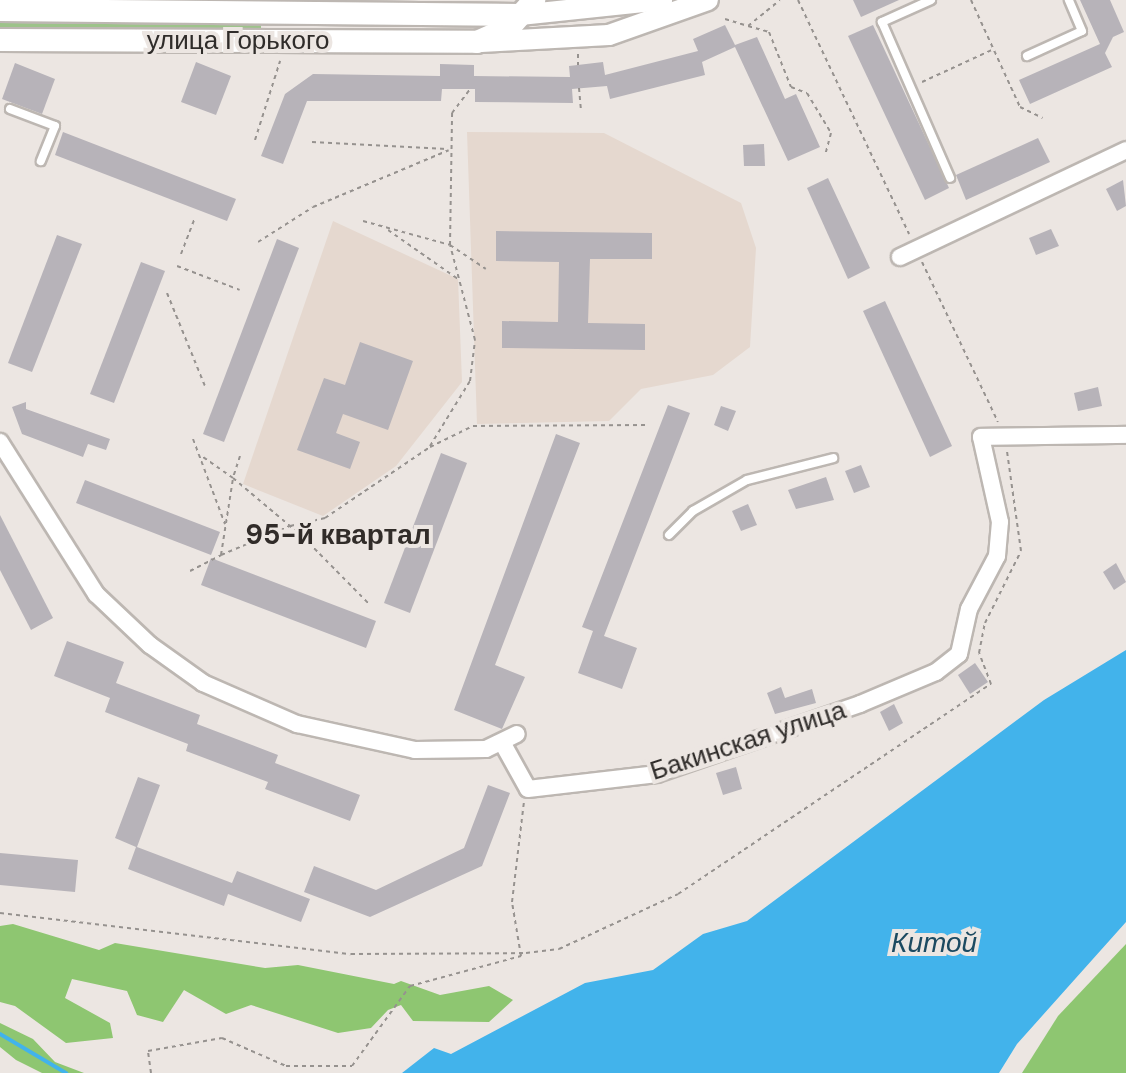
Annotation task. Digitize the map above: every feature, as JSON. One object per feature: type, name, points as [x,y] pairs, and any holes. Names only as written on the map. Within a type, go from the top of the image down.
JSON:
[{"type":"main road","name":"улица Горького","points":[[0,10],[260,11],[320,6],[527,7]]},
{"type":"main road","name":"улица Горького","points":[[0,40],[274,48],[477,42],[497,36],[527,7]]},
{"type":"main road","points":[[260,11],[275,23],[274,48]]},
{"type":"street","name":"улица Горького","points":[[527,7],[662,0]]},
{"type":"street","name":"улица Горького","points":[[477,42],[609,35],[708,0]]},
{"type":"street","points":[[900,257],[1126,150]]},
{"type":"street","points":[[1003,436],[1126,435]]},
{"type":"street","name":"Бакинская улица","points":[[528,789],[657,774],[860,704],[936,672],[959,654],[969,609],[997,556],[1000,522],[981,437],[1003,436]]},
{"type":"street","points":[[0,442],[96,594],[150,645],[203,683],[297,724],[415,750],[495,746],[517,734]]},
{"type":"street","points":[[495,746],[528,789]]},
{"type":"lane","points":[[931,0],[882,22],[950,178]]},
{"type":"lane","points":[[1027,56],[1082,31],[1069,0]]},
{"type":"lane","points":[[10,109],[55,126],[41,161]]},
{"type":"lane","points":[[669,535],[693,511],[747,480],[833,458]]},
{"type":"path","points":[[748,26],[780,0]]},
{"type":"path","points":[[0,913],[351,954],[521,954],[559,949],[678,894],[991,684],[979,653],[985,623],[1021,551],[1003,436],[798,0]]},
{"type":"path","points":[[971,0],[1020,107],[1043,118]]},
{"type":"path","points":[[725,19],[769,32],[791,87],[807,93],[831,133],[825,155]]},
{"type":"path","points":[[577,45],[578,65]]},
{"type":"path","points":[[255,140],[274,48]]},
{"type":"path","points":[[911,87],[993,50]]},
{"type":"path","points":[[579,88],[581,112]]},
{"type":"path","points":[[430,447],[470,381],[475,340],[450,245],[452,113],[470,89]]},
{"type":"path","points":[[312,142],[450,150]]},
{"type":"path","points":[[258,242],[313,207],[450,150]]},
{"type":"path","points":[[181,254],[195,218]]},
{"type":"path","points":[[363,221],[450,245],[486,269]]},
{"type":"path","points":[[386,228],[459,279]]},
{"type":"path","points":[[177,266],[240,290]]},
{"type":"path","points":[[167,293],[205,386]]},
{"type":"path","points":[[190,571],[290,526],[325,518],[430,447],[473,426],[648,425]]},
{"type":"path","points":[[193,439],[225,525]]},
{"type":"path","points":[[201,456],[233,478],[290,526],[370,605]]},
{"type":"path","points":[[221,555],[233,478],[240,456]]},
{"type":"path","points":[[521,954],[512,902],[528,789]]},
{"type":"path","points":[[151,1073],[148,1051],[222,1038],[286,1066],[352,1066],[410,986],[521,954]]},
{"type":"shaded area","points":[[467,132],[604,133],[741,203],[756,248],[750,347],[713,375],[641,389],[609,421],[477,424]]},
{"type":"shaded area","points":[[333,221],[458,279],[462,382],[396,466],[323,516],[243,484]]},
{"type":"green space","points":[[0,17],[261,18],[261,30],[0,29]]},
{"type":"green space","points":[[13,924],[99,950],[115,943],[265,968],[298,965],[394,984],[401,981],[440,995],[489,986],[513,1000],[489,1022],[413,1021],[401,1005],[388,1010],[371,1028],[338,1033],[251,1005],[226,1014],[184,990],[163,1022],[137,1015],[127,991],[72,979],[65,998],[110,1023],[113,1038],[66,1043],[15,1006],[0,1002],[0,926]]},
{"type":"green space","points":[[1126,944],[1126,1073],[1022,1073],[1058,1016]]},
{"type":"green space","points":[[0,1023],[33,1039],[55,1062],[84,1073],[42,1073],[16,1060],[0,1047]]},
{"type":"water","name":"Китой","points":[[1126,650],[1126,922],[1017,1044],[999,1073],[402,1073],[434,1048],[451,1054],[585,983],[653,970],[703,934],[747,921],[1044,700]]},
{"type":"building","points":[[853,0],[899,0],[861,17]]},
{"type":"building","points":[[1080,0],[1110,0],[1124,32],[1113,37],[1105,53],[1112,67],[1030,104],[1019,80],[1100,44]]},
{"type":"building","points":[[725,25],[735,45],[757,37],[785,99],[796,94],[820,147],[788,161],[735,47],[702,62],[705,75],[610,99],[607,86],[572,89],[573,103],[475,102],[475,89],[442,89],[441,101],[307,101],[283,164],[261,156],[285,94],[313,74],[440,76],[440,64],[474,65],[474,76],[570,77],[569,66],[603,62],[605,75],[698,51],[693,39]]},
{"type":"building","points":[[873,25],[949,188],[925,200],[848,36]]},
{"type":"building","points":[[196,62],[231,76],[216,115],[181,102]]},
{"type":"building","points":[[15,63],[55,79],[42,114],[2,99]]},
{"type":"building","points":[[63,132],[236,199],[227,221],[55,155]]},
{"type":"building","points":[[1038,138],[1050,162],[966,200],[956,175]]},
{"type":"building","points":[[764,144],[765,166],[744,166],[743,145]]},
{"type":"building","points":[[828,178],[870,268],[848,279],[807,188]]},
{"type":"building","points":[[1123,180],[1126,206],[1117,211],[1106,189]]},
{"type":"building","points":[[1051,229],[1059,246],[1036,255],[1029,238]]},
{"type":"building","points":[[496,231],[652,233],[652,259],[590,259],[588,323],[645,324],[645,350],[502,348],[502,321],[558,322],[559,262],[496,261]]},
{"type":"building","points":[[57,235],[82,244],[32,372],[8,363]]},
{"type":"building","points":[[277,239],[299,248],[224,442],[203,434]]},
{"type":"building","points":[[141,262],[165,271],[114,403],[90,394]]},
{"type":"building","points":[[885,301],[952,446],[930,457],[863,311]]},
{"type":"building","points":[[360,342],[413,361],[388,430],[343,414],[336,433],[360,442],[350,469],[297,450],[324,378],[345,385]]},
{"type":"building","points":[[1098,387],[1102,406],[1078,411],[1074,393]]},
{"type":"building","points":[[26,402],[26,409],[110,439],[106,450],[88,444],[83,457],[22,434],[12,407]]},
{"type":"building","points":[[668,405],[690,413],[604,636],[637,648],[622,689],[578,673],[593,631],[582,627]]},
{"type":"building","points":[[721,406],[736,411],[728,431],[714,425]]},
{"type":"building","points":[[556,434],[580,443],[495,665],[525,677],[502,729],[454,710]]},
{"type":"building","points":[[441,453],[467,463],[410,613],[384,603]]},
{"type":"building","points":[[861,465],[870,487],[854,493],[845,471]]},
{"type":"building","points":[[826,477],[834,500],[796,509],[788,490]]},
{"type":"building","points":[[85,480],[220,532],[211,555],[76,503]]},
{"type":"building","points":[[748,504],[757,525],[741,531],[732,511]]},
{"type":"building","points":[[0,515],[53,618],[31,630],[0,570]]},
{"type":"building","points":[[211,558],[376,621],[366,648],[201,585]]},
{"type":"building","points":[[1116,563],[1126,582],[1114,590],[1103,572]]},
{"type":"building","points":[[67,641],[124,662],[116,683],[200,715],[197,724],[278,755],[275,763],[360,795],[350,821],[265,789],[268,782],[186,751],[188,744],[105,712],[110,698],[54,676]]},
{"type":"building","points":[[975,663],[988,682],[970,694],[958,675]]},
{"type":"building","points":[[781,687],[785,698],[812,689],[816,703],[775,714],[767,693]]},
{"type":"building","points":[[894,704],[903,723],[889,731],[880,712]]},
{"type":"building","points":[[736,767],[742,789],[723,795],[716,773]]},
{"type":"building","points":[[138,777],[160,785],[137,847],[232,883],[237,871],[310,899],[301,922],[228,894],[224,906],[128,869],[136,847],[115,838]]},
{"type":"building","points":[[488,785],[510,793],[482,866],[370,917],[304,892],[314,866],[376,890],[464,848]]},
{"type":"building","points":[[0,853],[78,860],[75,892],[0,885]]},
{"type":"waterway","points":[[0,1034],[66,1073]]},
{"type":"district","name":"95-й квартал","points":[[338,535]]}]
